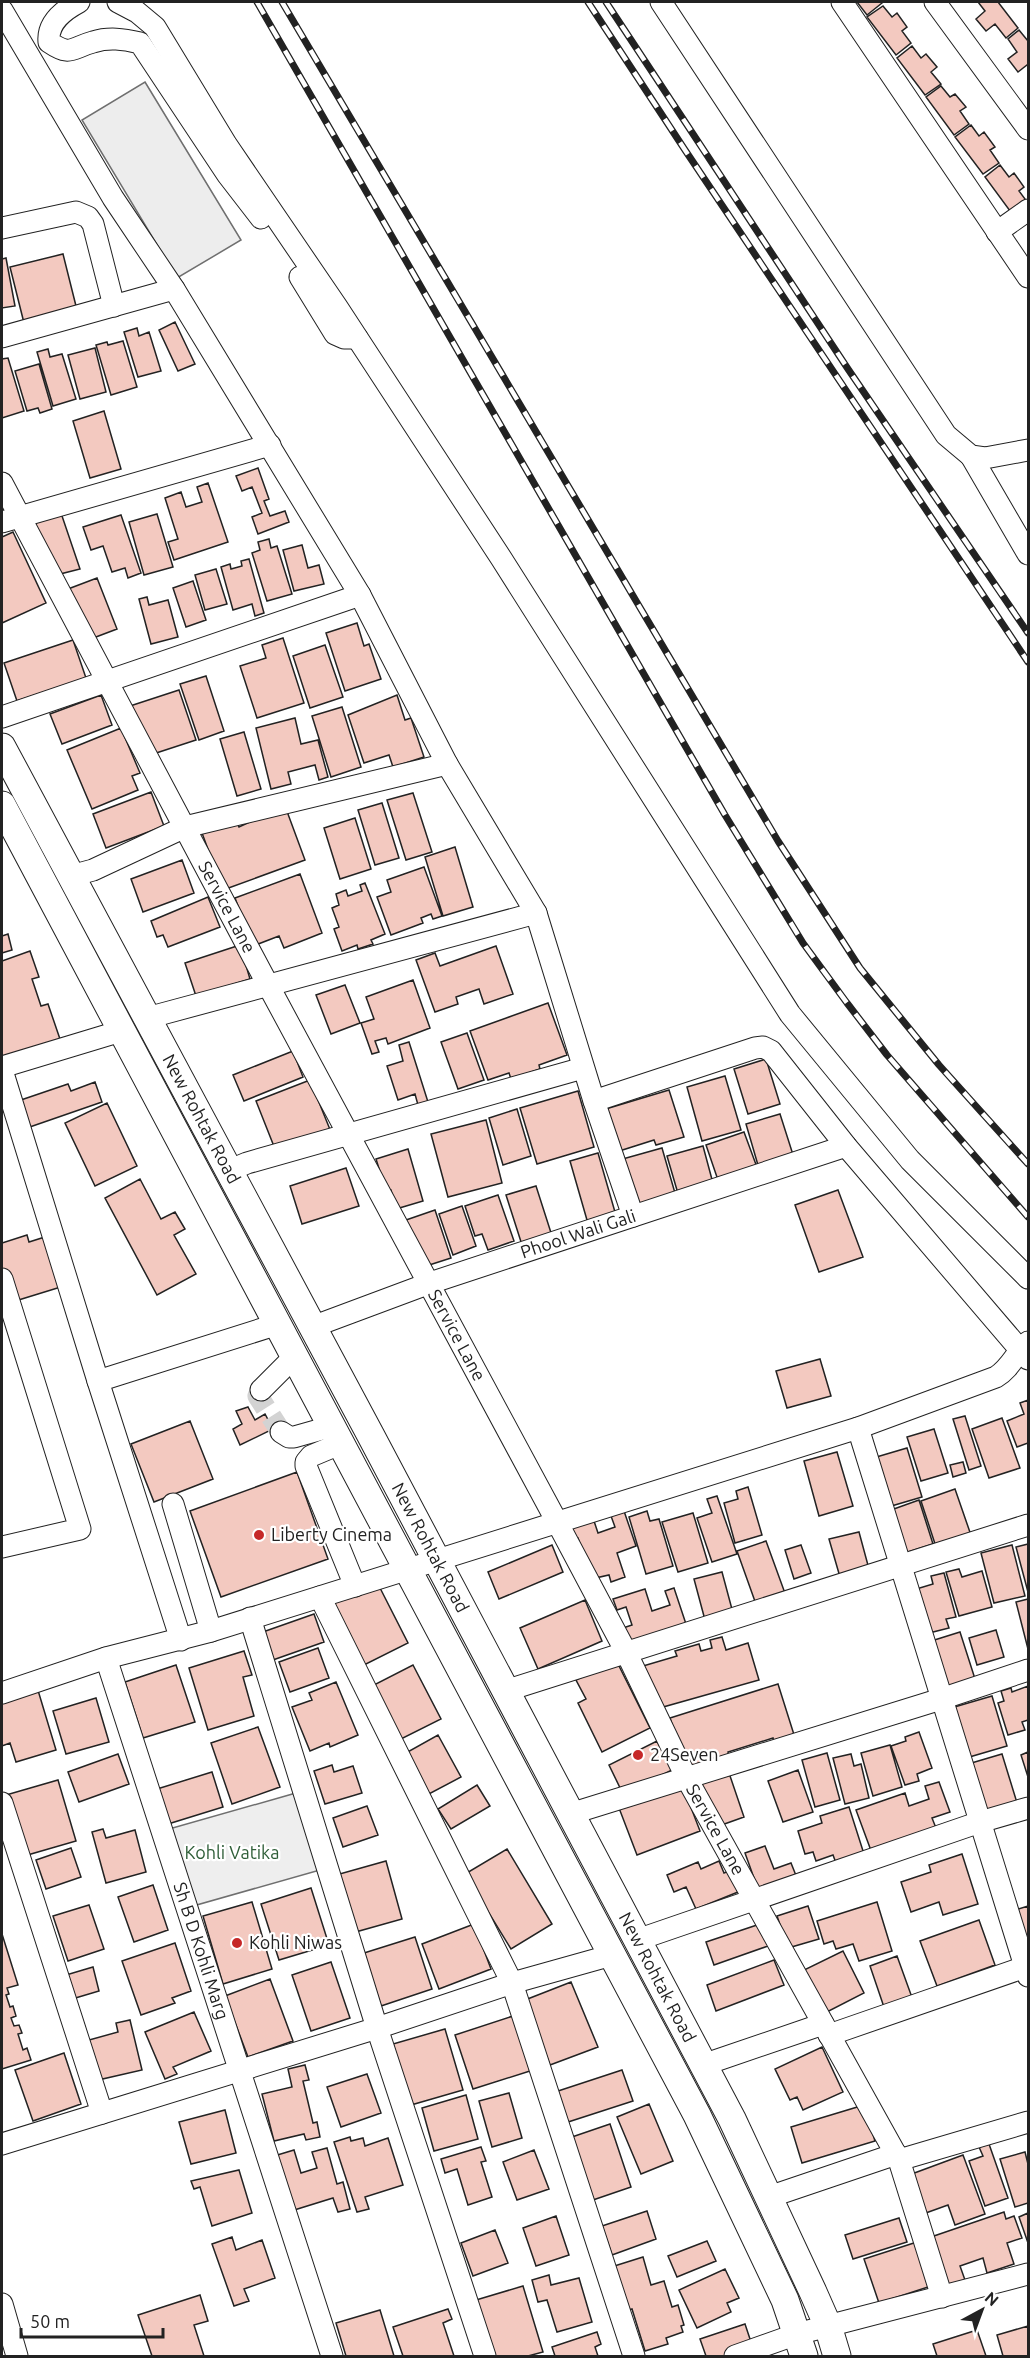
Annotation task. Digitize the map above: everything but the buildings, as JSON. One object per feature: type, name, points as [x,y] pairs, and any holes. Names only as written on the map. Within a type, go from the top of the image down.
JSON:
[{"type":"main road","name":"New Rohtak Road","points":[[2,747],[703,2065],[769,2197],[828,2326],[837,2356]]},
{"type":"main road","name":"New Rohtak Road","points":[[2,805],[697,2115],[785,2300],[800,2345]]},
{"type":"street","points":[[79,2],[60,13],[48,33],[49,42],[72,52],[91,43],[111,39],[121,38],[140,43],[227,174],[280,243],[335,334],[344,338],[357,338]]},
{"type":"street","points":[[118,2],[137,12],[155,27],[226,144],[357,338],[507,568],[789,1014],[910,1160],[1029,1278]]},
{"type":"street","points":[[662,2],[946,435],[971,456],[1029,554]]},
{"type":"street","points":[[842,2],[1029,277]]},
{"type":"street","points":[[935,2],[1029,129]]},
{"type":"street","points":[[2,10],[113,198],[174,289],[360,595],[447,764],[536,913],[583,1068],[633,1216]]},
{"type":"street","points":[[997,232],[1029,210]]},
{"type":"street","points":[[2,228],[76,212],[88,217],[93,224],[114,306]]},
{"type":"street","points":[[2,338],[174,289]]},
{"type":"street","points":[[10,519],[270,445]]},
{"type":"street","points":[[971,456],[985,458],[1029,450]]},
{"type":"street","name":"Service Lane","points":[[2,483],[10,519],[106,681],[626,1652],[687,1779],[897,2157],[942,2297]]},
{"type":"street","points":[[2,717],[360,595]]},
{"type":"street","points":[[71,876],[93,870],[185,827],[447,764]]},
{"type":"street","points":[[147,1018],[536,913]]},
{"type":"street","points":[[121,1031],[2,1069],[181,1640]]},
{"type":"street","points":[[2,1693],[106,1658],[212,1631],[858,1428],[996,1377],[1006,1371],[1026,1350],[846,1146],[771,1051],[763,1047],[594,1101]]},
{"type":"street","points":[[228,1171],[247,1163],[351,1136],[583,1068]]},
{"type":"street","name":"Phool Wali Gali","points":[[312,1327],[430,1283],[846,1146]]},
{"type":"street","points":[[2,1279],[80,1529],[2,1547]]},
{"type":"street","points":[[98,1381],[278,1324]]},
{"type":"street","points":[[261,1390],[295,1356]]},
{"type":"street","points":[[703,2065],[1028,1970],[941,1699],[858,1428]]},
{"type":"street","points":[[281,1432],[289,1437],[337,1435]]},
{"type":"street","points":[[337,1435],[311,1456],[306,1461],[306,1466],[355,1586]]},
{"type":"street","points":[[173,1504],[212,1631]]},
{"type":"street","points":[[505,1690],[1029,1525]]},
{"type":"street","points":[[320,1597],[512,1983],[634,2356]]},
{"type":"street","points":[[250,1618],[377,2028],[485,2356]]},
{"type":"street","name":"Sh B D Kohli Marg","points":[[106,1658],[332,2356]]},
{"type":"street","points":[[570,1814],[1029,1670]]},
{"type":"street","points":[[2,1803],[102,2113]]},
{"type":"street","points":[[637,1940],[980,1822],[1029,1808]]},
{"type":"street","points":[[2,2144],[377,2028],[512,1983],[612,1955]]},
{"type":"street","points":[[769,2197],[897,2157],[1029,2122]]},
{"type":"street","points":[[735,2356],[800,2345],[828,2326],[1029,2274]]},
{"type":"street","points":[[2,2304],[17,2356]]},
{"type":"green space","name":"Kohli Vatika","points":[[296,1793],[320,1870],[193,1906],[169,1829]]},
{"type":"shaded area","points":[[145,82],[241,240],[177,278],[82,120]]},
{"type":"tunnel","points":[[261,1390],[258,1396],[281,1432]]},
{"type":"railway","points":[[257,2],[725,815],[803,943],[887,1055],[1028,1217]]},
{"type":"railway","points":[[282,2],[778,841],[860,968],[939,1065],[1028,1164]]},
{"type":"railway","points":[[588,2],[1028,662]]},
{"type":"railway","points":[[606,2],[848,369],[1028,633]]},
{"type":"place","name":"Liberty Cinema","points":[[259,1535]]},
{"type":"place","name":"24Seven","points":[[638,1755]]},
{"type":"place","name":"Kohli Niwas","points":[[237,1943]]}]
